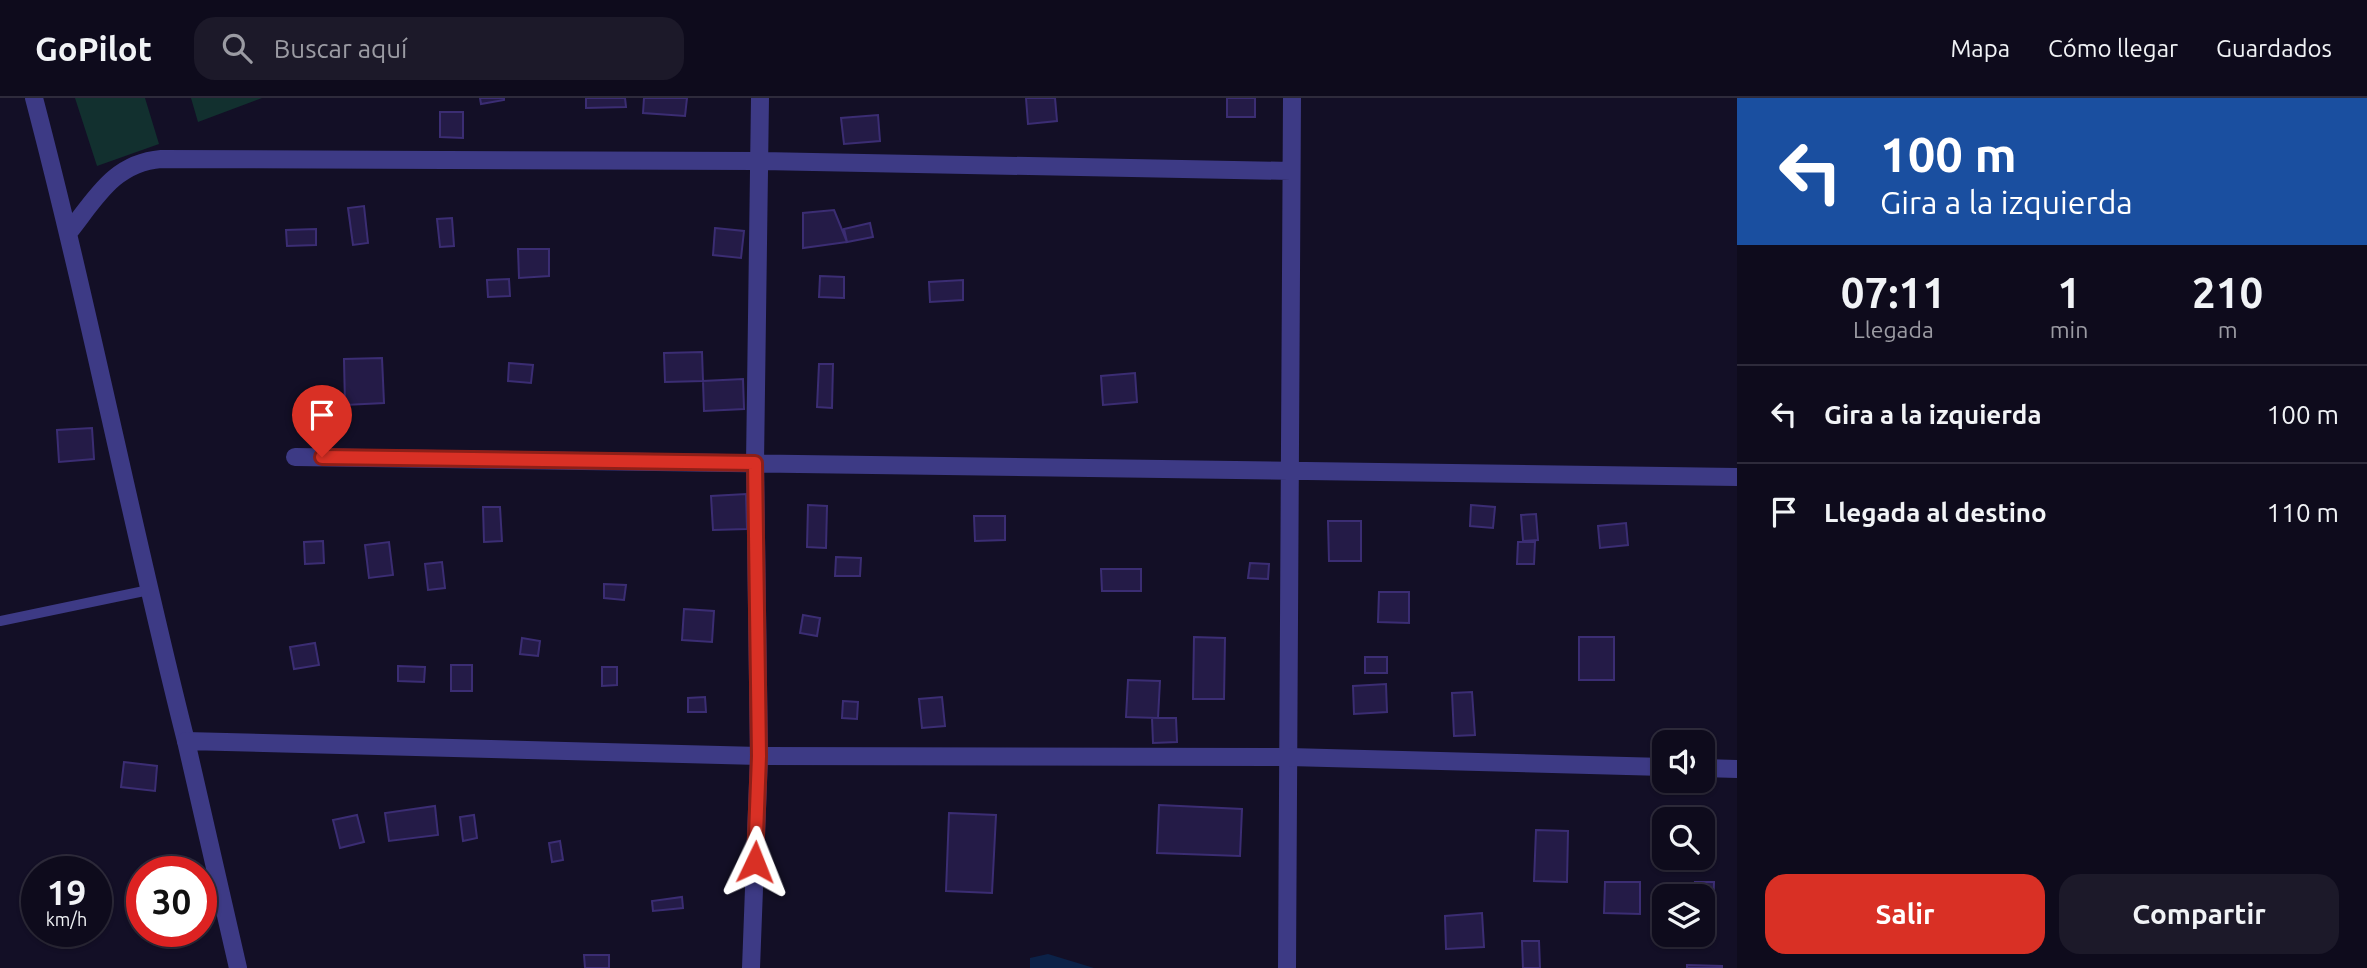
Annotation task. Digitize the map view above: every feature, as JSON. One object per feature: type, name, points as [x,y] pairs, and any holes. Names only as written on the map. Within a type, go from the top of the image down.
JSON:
[{"type":"street","points":[[34,98],[69,232],[149,590],[238,968]]},
{"type":"street","points":[[751,968],[759,756],[755,463],[760,98]]},
{"type":"street","points":[[1287,968],[1292,98]]},
{"type":"street","points":[[69,232],[115,176],[144,160],[758,161],[1291,171]]},
{"type":"street","points":[[295,457],[1737,477]]},
{"type":"street","points":[[186,741],[759,756],[1289,757],[1652,767]]},
{"type":"street","points":[[1715,768],[1737,769]]},
{"type":"lane","points":[[0,621],[149,590]]},
{"type":"green space","points":[[75,98],[145,98],[159,144],[97,166]]},
{"type":"green space","points":[[191,98],[262,98],[198,122]]},
{"type":"water","points":[[1048,954],[1094,968],[1030,968],[1030,958]]},
{"type":"building","points":[[480,98],[504,98],[504,100],[481,104]]},
{"type":"building","points":[[586,98],[625,98],[626,107],[586,108]]},
{"type":"building","points":[[644,98],[687,98],[685,116],[643,113]]},
{"type":"building","points":[[1026,98],[1055,98],[1057,121],[1028,124]]},
{"type":"building","points":[[1227,98],[1255,98],[1255,117],[1227,117]]},
{"type":"building","points":[[440,112],[463,112],[463,138],[440,137]]},
{"type":"building","points":[[878,115],[880,141],[844,144],[841,118]]},
{"type":"building","points":[[364,206],[368,243],[353,245],[348,208]]},
{"type":"building","points":[[834,210],[847,242],[803,248],[803,213]]},
{"type":"building","points":[[452,218],[454,246],[440,247],[437,219]]},
{"type":"building","points":[[870,223],[873,237],[847,242],[844,229]]},
{"type":"building","points":[[715,228],[744,231],[741,258],[713,255]]},
{"type":"building","points":[[316,229],[316,245],[287,246],[286,230]]},
{"type":"building","points":[[518,249],[549,249],[549,276],[519,278]]},
{"type":"building","points":[[820,276],[844,277],[844,298],[819,297]]},
{"type":"building","points":[[509,279],[510,296],[488,297],[487,280]]},
{"type":"building","points":[[963,280],[963,300],[930,302],[929,282]]},
{"type":"building","points":[[702,352],[703,381],[665,382],[664,353]]},
{"type":"building","points":[[382,358],[384,403],[345,405],[344,359]]},
{"type":"building","points":[[509,363],[533,365],[531,383],[508,381]]},
{"type":"building","points":[[819,364],[833,364],[832,408],[817,407]]},
{"type":"building","points":[[1135,373],[1137,402],[1103,405],[1101,376]]},
{"type":"building","points":[[743,379],[744,409],[704,411],[703,381]]},
{"type":"building","points":[[92,428],[94,459],[59,462],[57,430]]},
{"type":"building","points":[[746,494],[747,529],[713,530],[711,496]]},
{"type":"building","points":[[808,505],[827,506],[826,548],[807,547]]},
{"type":"building","points":[[1471,505],[1495,507],[1493,528],[1470,526]]},
{"type":"building","points":[[483,507],[500,507],[502,541],[484,542]]},
{"type":"building","points":[[1536,514],[1538,540],[1523,541],[1521,515]]},
{"type":"building","points":[[974,516],[1005,516],[1005,540],[975,541]]},
{"type":"building","points":[[1328,521],[1361,521],[1361,561],[1329,561]]},
{"type":"building","points":[[1626,523],[1628,545],[1600,548],[1598,526]]},
{"type":"building","points":[[323,541],[324,563],[305,564],[304,542]]},
{"type":"building","points":[[389,542],[393,575],[369,578],[365,545]]},
{"type":"building","points":[[1518,542],[1535,542],[1534,564],[1517,564]]},
{"type":"building","points":[[836,557],[861,558],[860,576],[835,576]]},
{"type":"building","points":[[442,562],[445,588],[428,590],[425,564]]},
{"type":"building","points":[[1250,563],[1269,564],[1268,579],[1248,578]]},
{"type":"building","points":[[1101,569],[1141,569],[1141,591],[1102,591]]},
{"type":"building","points":[[604,584],[626,585],[624,600],[604,598]]},
{"type":"building","points":[[1379,592],[1409,592],[1409,623],[1378,622]]},
{"type":"building","points":[[684,609],[714,611],[712,642],[682,640]]},
{"type":"building","points":[[803,615],[820,618],[817,636],[800,633]]},
{"type":"building","points":[[1194,637],[1225,638],[1224,699],[1193,699]]},
{"type":"building","points":[[1579,637],[1614,637],[1614,680],[1579,680]]},
{"type":"building","points":[[522,638],[540,641],[538,656],[520,654]]},
{"type":"building","points":[[315,643],[319,665],[294,669],[290,647]]},
{"type":"building","points":[[1365,657],[1387,657],[1387,673],[1365,673]]},
{"type":"building","points":[[451,665],[472,665],[472,691],[451,691]]},
{"type":"building","points":[[398,666],[425,667],[424,682],[398,681]]},
{"type":"building","points":[[602,667],[617,667],[617,685],[602,686]]},
{"type":"building","points":[[1128,680],[1160,681],[1158,718],[1126,717]]},
{"type":"building","points":[[1386,684],[1387,712],[1354,714],[1353,686]]},
{"type":"building","points":[[1472,692],[1475,735],[1454,736],[1452,693]]},
{"type":"building","points":[[705,697],[706,712],[688,712],[688,698]]},
{"type":"building","points":[[942,697],[945,726],[922,728],[919,699]]},
{"type":"building","points":[[843,701],[858,702],[857,719],[842,718]]},
{"type":"building","points":[[1152,718],[1176,718],[1177,742],[1153,743]]},
{"type":"building","points":[[124,762],[157,766],[155,791],[121,787]]},
{"type":"building","points":[[1159,805],[1242,809],[1240,856],[1157,853]]},
{"type":"building","points":[[435,806],[438,835],[389,841],[385,813]]},
{"type":"building","points":[[949,813],[996,815],[992,893],[946,891]]},
{"type":"building","points":[[357,815],[364,842],[340,848],[333,820]]},
{"type":"building","points":[[474,815],[477,838],[463,841],[460,817]]},
{"type":"building","points":[[1536,830],[1568,831],[1567,882],[1534,881]]},
{"type":"building","points":[[560,841],[563,860],[552,862],[549,843]]},
{"type":"building","points":[[1605,882],[1640,882],[1640,914],[1604,913]]},
{"type":"building","points":[[1695,882],[1714,882],[1714,884]]},
{"type":"building","points":[[682,897],[683,908],[653,911],[652,901]]},
{"type":"building","points":[[1482,913],[1484,947],[1446,949],[1445,916]]},
{"type":"building","points":[[1522,941],[1539,941],[1540,968],[1523,968]]},
{"type":"building","points":[[584,955],[609,955],[609,968],[585,968]]},
{"type":"building","points":[[1687,965],[1722,966],[1722,968],[1687,968]]},
{"type":"route","points":[[322,457],[755,463],[759,756],[755,862]]}]
